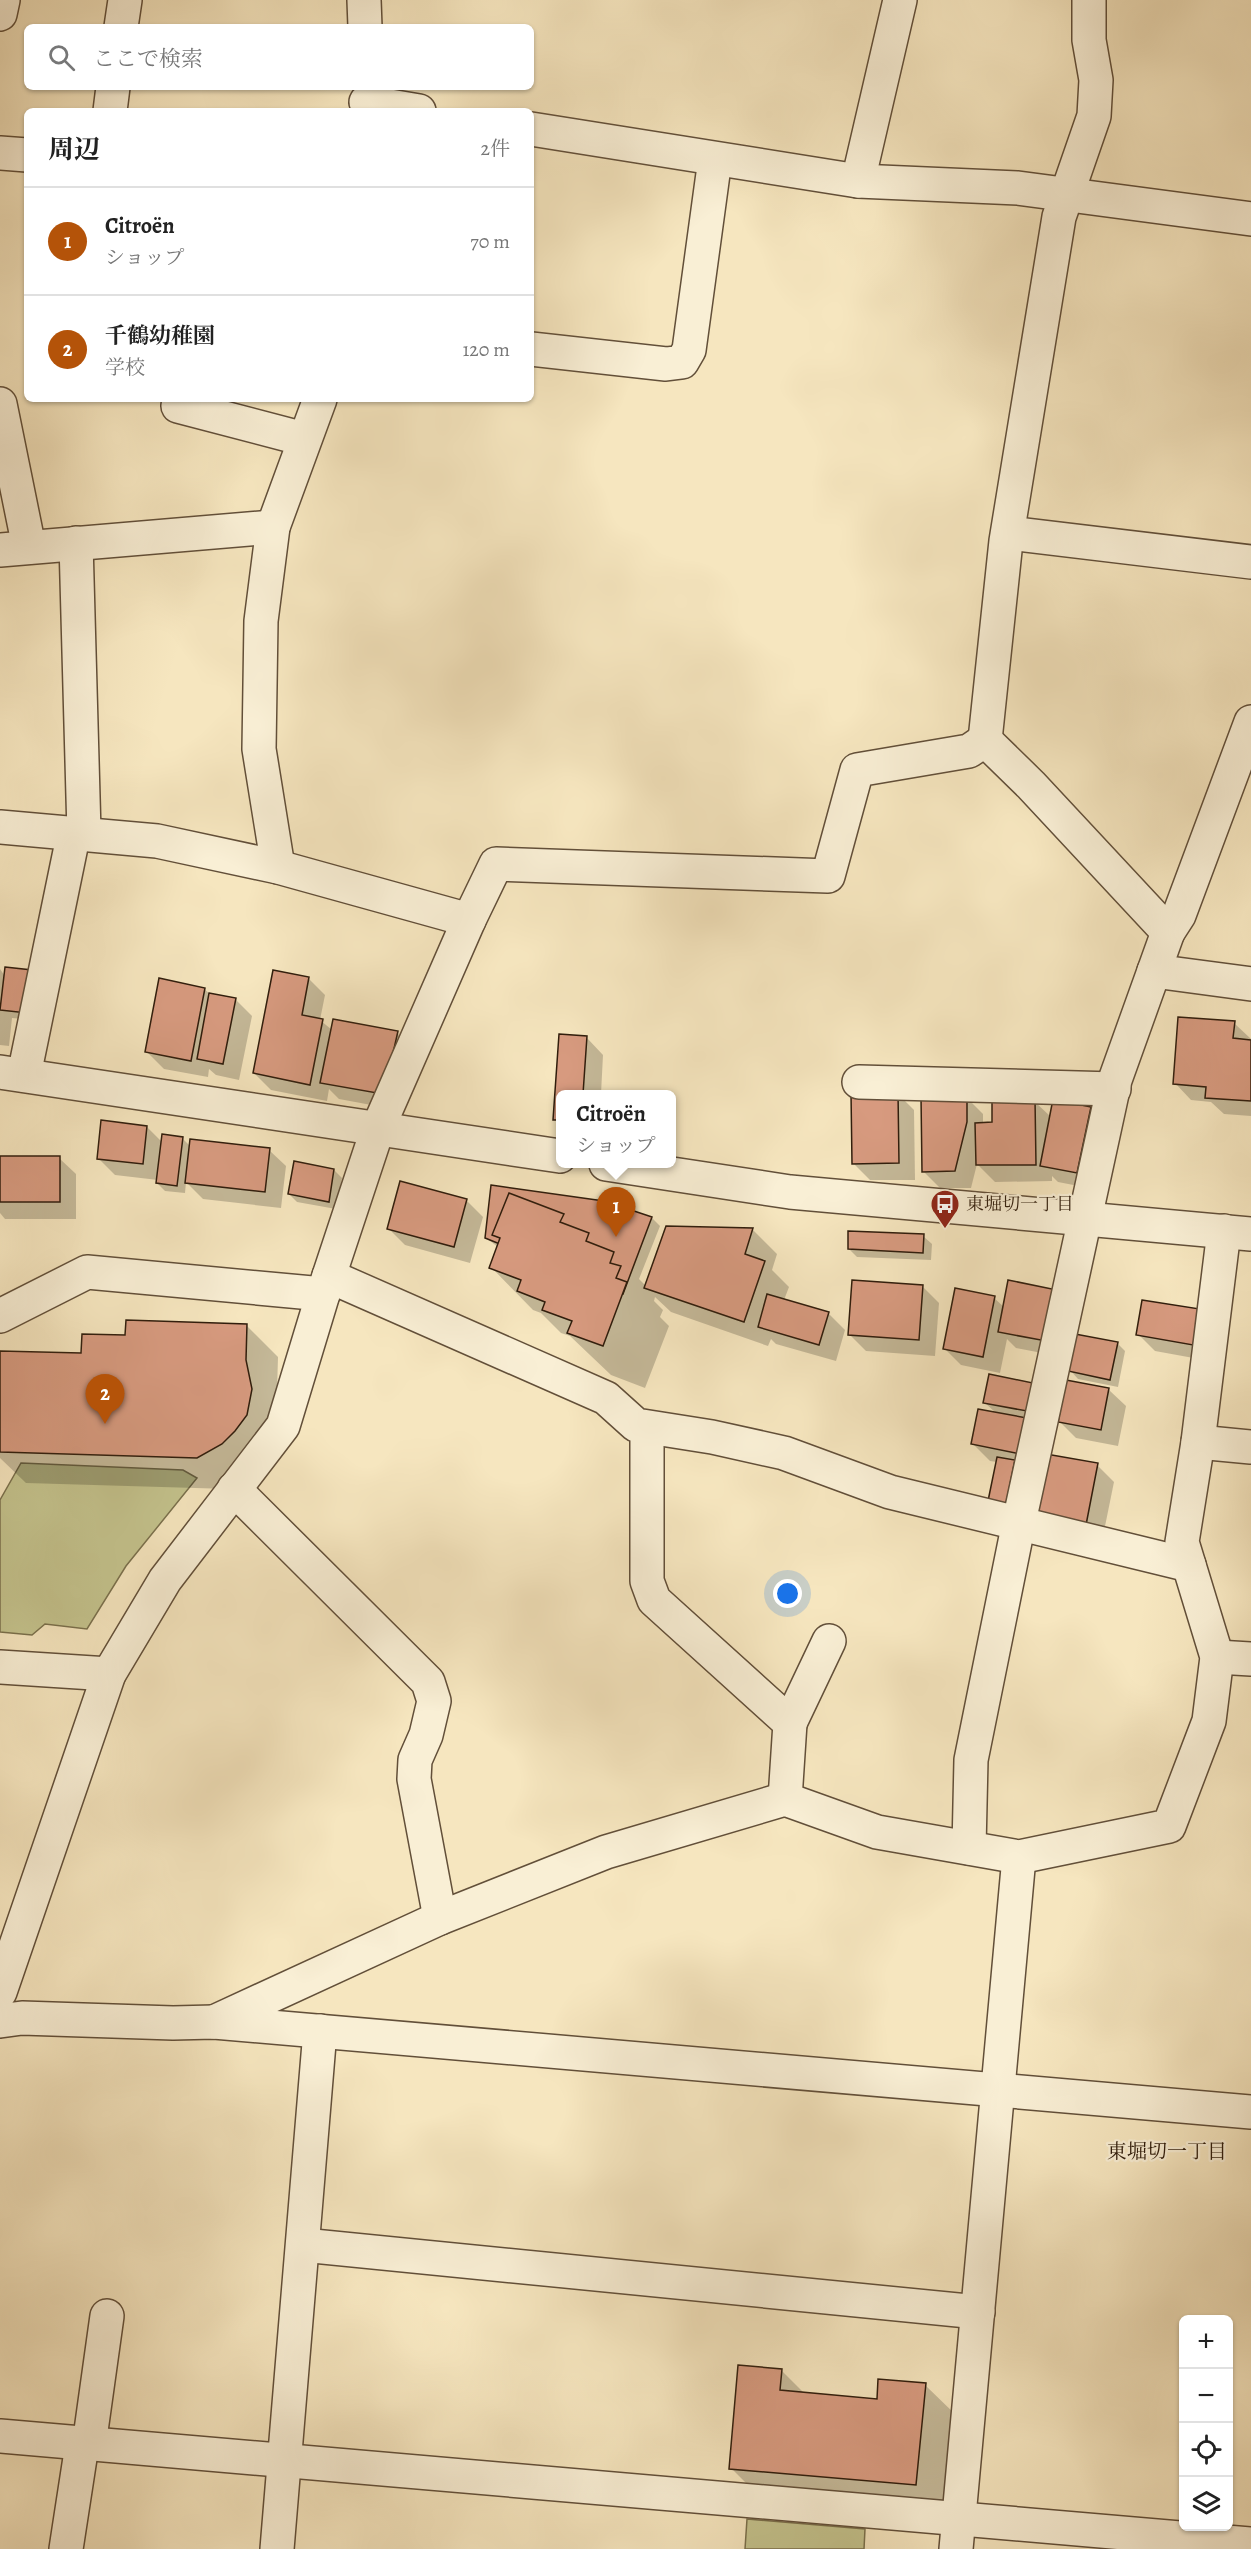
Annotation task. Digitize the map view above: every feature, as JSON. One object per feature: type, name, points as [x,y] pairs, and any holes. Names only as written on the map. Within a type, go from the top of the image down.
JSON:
[{"type":"street","points":[[0,14],[3,0]]},
{"type":"street","points":[[121,24],[125,0]]},
{"type":"street","points":[[364,0],[365,24]]},
{"type":"street","points":[[858,181],[900,0]]},
{"type":"street","points":[[986,740],[1008,533],[1059,217],[1094,116],[1096,80],[1089,40],[1089,0]]},
{"type":"street","points":[[110,108],[113,90]]},
{"type":"street","points":[[366,100],[405,108]]},
{"type":"street","points":[[534,129],[858,181],[1018,188],[1251,219]]},
{"type":"street","points":[[0,153],[24,154]]},
{"type":"street","points":[[534,349],[666,364],[682,362],[688,350],[716,159]]},
{"type":"street","points":[[179,402],[178,406],[304,439]]},
{"type":"street","points":[[278,867],[258,749],[261,621],[273,527],[319,402]]},
{"type":"street","points":[[0,404],[15,548],[273,527]]},
{"type":"street","points":[[1008,533],[1251,562]]},
{"type":"street","points":[[76,543],[79,832],[12,1074],[556,1155]]},
{"type":"street","points":[[969,1848],[971,1760],[1019,1522],[1114,1089],[1168,932],[1179,915],[1251,722]]},
{"type":"street","points":[[0,1992],[109,1674],[165,1580],[283,1426],[326,1285],[378,1128],[496,864],[828,876],[857,770],[969,751],[986,740]]},
{"type":"street","points":[[986,740],[1168,932]]},
{"type":"street","points":[[0,827],[79,832],[157,841],[278,867],[469,920]]},
{"type":"street","points":[[1154,971],[1251,984]]},
{"type":"street","points":[[859,1082],[1114,1089]]},
{"type":"street","points":[[214,2022],[440,1918],[606,1852],[785,1799],[877,1832],[1019,1857],[1169,1826],[1209,1721],[1217,1657],[1182,1542],[1198,1442],[1238,1233],[790,1192],[632,1168]]},
{"type":"street","points":[[0,1316],[87,1272],[326,1285],[606,1398],[636,1425],[712,1437],[784,1453],[890,1492],[1189,1565]]},
{"type":"street","points":[[646,1428],[647,1581],[654,1600],[790,1723]]},
{"type":"street","points":[[1198,1442],[1251,1447]]},
{"type":"street","points":[[234,1489],[428,1682],[434,1701],[426,1735],[415,1760],[414,1779],[440,1918]]},
{"type":"street","points":[[785,1799],[790,1723],[829,1641]]},
{"type":"street","points":[[1217,1657],[1251,1659]]},
{"type":"street","points":[[0,1667],[109,1674]]},
{"type":"street","points":[[958,2534],[996,2089],[1019,1857]]},
{"type":"street","points":[[0,2021],[22,2018],[173,2023],[214,2022],[1251,2112]]},
{"type":"street","points":[[277,2549],[321,2031]]},
{"type":"street","points":[[303,2245],[978,2312]]},
{"type":"street","points":[[66,2549],[86,2445],[106,2316]]},
{"type":"street","points":[[0,2436],[284,2461],[958,2534],[1251,2544]]},
{"type":"shaded area","points":[[21,1463],[183,1470],[197,1478],[126,1566],[87,1629],[45,1624],[32,1635],[0,1632],[0,1500]]},
{"type":"shaded area","points":[[747,2519],[865,2529],[864,2549],[745,2549]]},
{"type":"building","points":[[5,967],[32,970],[27,1013],[0,1010]]},
{"type":"building","points":[[273,970],[309,977],[302,1015],[323,1019],[310,1085],[253,1073]]},
{"type":"building","points":[[159,978],[205,988],[191,1061],[145,1052]]},
{"type":"building","points":[[209,993],[236,998],[223,1064],[197,1059]]},
{"type":"building","points":[[1178,1017],[1235,1021],[1233,1038],[1251,1040],[1251,1101],[1205,1098],[1206,1087],[1173,1084]]},
{"type":"building","points":[[333,1019],[398,1031],[391,1062],[377,1093],[320,1083]]},
{"type":"building","points":[[559,1034],[587,1036],[583,1090],[556,1090],[556,1120],[553,1120]]},
{"type":"building","points":[[898,1092],[899,1163],[852,1164],[851,1093]]},
{"type":"building","points":[[967,1096],[967,1122],[955,1171],[922,1172],[921,1097]]},
{"type":"building","points":[[992,1099],[1035,1099],[1036,1165],[976,1165],[975,1123],[992,1122]]},
{"type":"building","points":[[1053,1099],[1091,1107],[1077,1173],[1040,1166]]},
{"type":"building","points":[[101,1120],[147,1126],[143,1164],[97,1159]]},
{"type":"building","points":[[162,1134],[183,1137],[177,1186],[156,1183]]},
{"type":"building","points":[[190,1139],[270,1148],[265,1192],[185,1183]]},
{"type":"building","points":[[0,1156],[60,1156],[60,1202],[0,1202]]},
{"type":"building","points":[[294,1161],[334,1169],[329,1202],[288,1194]]},
{"type":"building","points":[[400,1181],[467,1199],[454,1247],[387,1229]]},
{"type":"building","points":[[491,1185],[604,1201],[652,1217],[623,1294],[485,1238]]},
{"type":"building","points":[[509,1193],[564,1214],[560,1222],[589,1233],[586,1241],[614,1252],[610,1263],[621,1266],[616,1278],[627,1282],[603,1346],[567,1333],[572,1321],[542,1310],[545,1302],[517,1291],[521,1280],[489,1268],[500,1238],[492,1235]]},
{"type":"building","points":[[666,1226],[753,1228],[745,1254],[765,1261],[744,1322],[644,1288]]},
{"type":"building","points":[[848,1231],[924,1234],[923,1253],[848,1249]]},
{"type":"building","points":[[852,1280],[923,1285],[919,1340],[848,1335]]},
{"type":"building","points":[[1008,1280],[1057,1290],[1046,1341],[998,1332]]},
{"type":"building","points":[[955,1288],[995,1296],[983,1357],[943,1349]]},
{"type":"building","points":[[767,1294],[829,1312],[819,1345],[758,1327]]},
{"type":"building","points":[[1142,1300],[1200,1309],[1193,1345],[1136,1335]]},
{"type":"building","points":[[126,1320],[247,1324],[246,1360],[252,1389],[247,1415],[235,1431],[222,1444],[197,1458],[0,1452],[0,1351],[81,1353],[82,1334],[125,1335]]},
{"type":"building","points":[[1075,1334],[1118,1342],[1110,1380],[1068,1371]]},
{"type":"building","points":[[989,1374],[1033,1383],[1027,1411],[983,1403]]},
{"type":"building","points":[[1066,1380],[1109,1388],[1101,1430],[1058,1422]]},
{"type":"building","points":[[978,1409],[1027,1418],[1020,1454],[971,1444]]},
{"type":"building","points":[[1046,1454],[1098,1463],[1086,1525],[1034,1515]]},
{"type":"building","points":[[997,1457],[1015,1460],[1006,1504],[988,1501]]},
{"type":"building","points":[[738,2365],[782,2369],[780,2390],[877,2399],[878,2379],[926,2383],[916,2485],[729,2469]]},
{"type":"place","name":"東堀切一丁目","points":[[945,1230]]},
{"type":"place","name":"Citroën","points":[[616,1237]]},
{"type":"place","name":"千鶴幼稚園","points":[[105,1424]]},
{"type":"district","name":"東堀切一丁目","points":[[1167,2151]]}]
